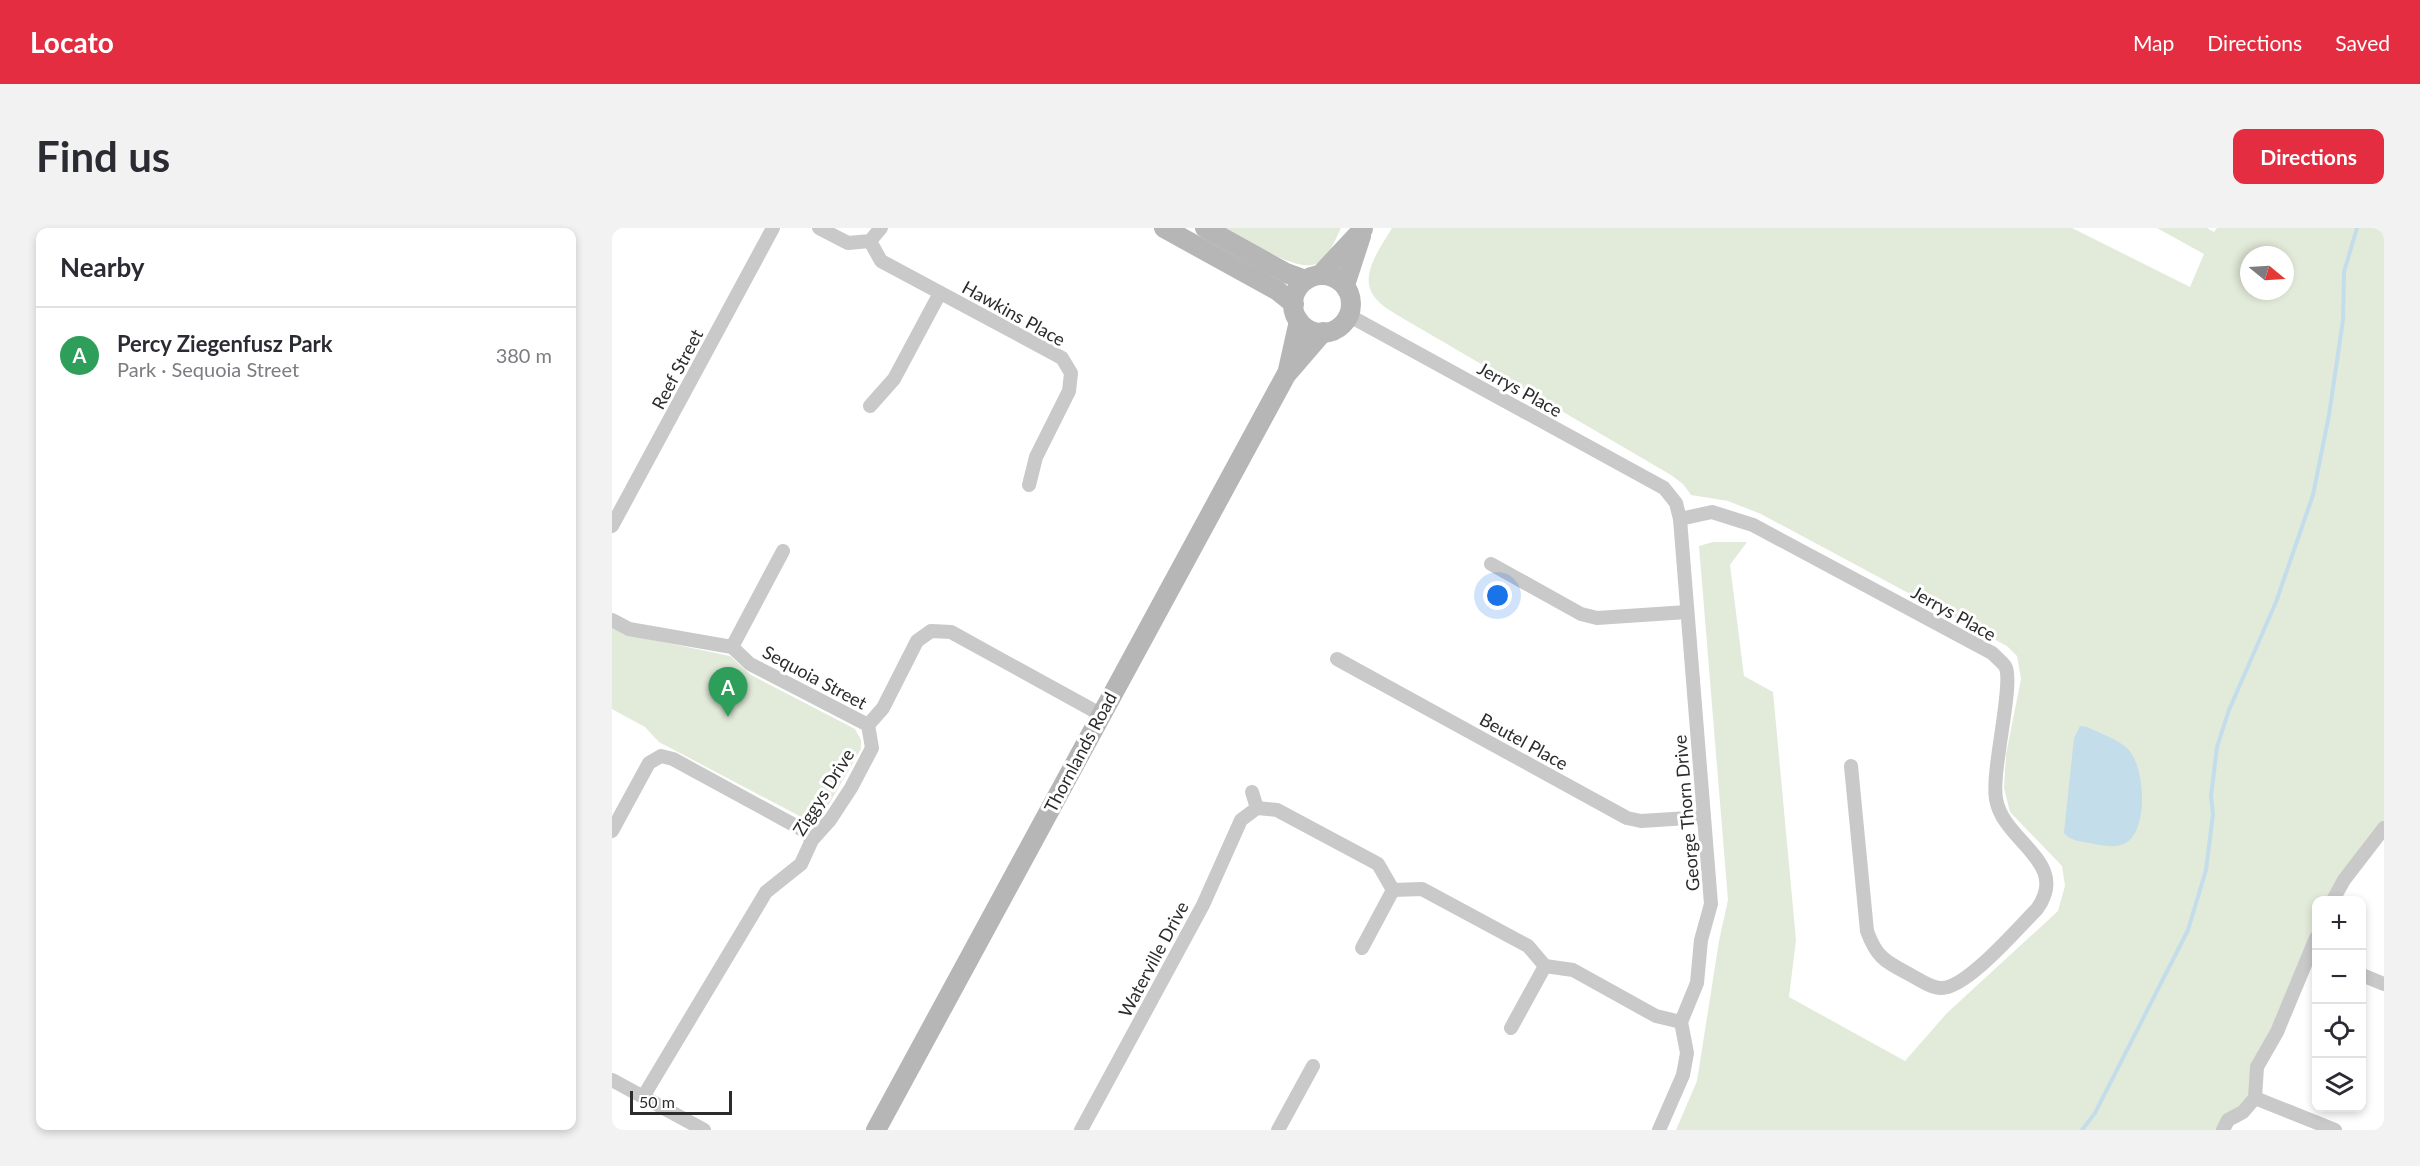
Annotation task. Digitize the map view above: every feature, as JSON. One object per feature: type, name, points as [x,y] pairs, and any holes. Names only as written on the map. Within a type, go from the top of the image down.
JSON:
[{"type":"street","name":"Reef Street","points":[[612,526],[773,228]]},
{"type":"street","points":[[819,228],[848,243],[870,241],[880,228]]},
{"type":"street","points":[[1164,228],[1278,291],[1297,312],[1306,327],[1323,332]]},
{"type":"street","points":[[1205,228],[1286,273],[1313,278],[1338,279],[1345,285]]},
{"type":"street","name":"Thornlands Road","points":[[1286,375],[1297,312],[1295,295],[1363,228]]},
{"type":"street","name":"Thornlands Road","points":[[876,1130],[1286,375],[1323,332],[1338,327],[1348,315],[1351,300],[1345,285],[1363,228]]},
{"type":"street","name":"Hawkins Place","points":[[870,241],[881,261],[1062,358],[1071,373],[1069,391],[1035,457],[1029,485]]},
{"type":"street","points":[[870,406],[894,379],[939,293]]},
{"type":"street","name":"Jerrys Place","points":[[1348,315],[1664,488],[1676,503],[1680,519],[1712,512],[1753,525],[1992,653],[2006,668],[2009,684],[1997,749],[1995,799],[2000,814],[2009,827],[2043,866],[2047,880],[2046,897],[2037,909],[1961,982],[1940,988],[1883,960],[1873,947],[1867,931],[1851,765]]},
{"type":"street","name":"George Thorn Drive","points":[[1680,519],[1711,904],[1701,940],[1697,984],[1682,1022]]},
{"type":"street","points":[[612,620],[629,629],[732,646],[783,552]]},
{"type":"street","points":[[1491,564],[1581,614],[1597,618],[1687,612]]},
{"type":"street","points":[[868,725],[883,708],[917,641],[931,631],[951,632],[1100,714]]},
{"type":"street","name":"Sequoia Street","points":[[732,646],[750,664],[868,725]]},
{"type":"street","name":"Beutel Place","points":[[1336,659],[1628,818],[1641,821],[1704,817]]},
{"type":"street","name":"Ziggys Drive","points":[[643,1097],[766,892],[801,864],[812,840],[835,812],[872,748],[868,725]]},
{"type":"street","points":[[612,831],[649,763],[661,756],[673,759],[805,831],[812,840]]},
{"type":"street","points":[[1252,792],[1257,808],[1277,810],[1378,864],[1393,891]]},
{"type":"street","name":"Waterville Drive","points":[[1081,1130],[1203,905],[1240,820],[1257,808]]},
{"type":"street","points":[[2335,896],[2344,880],[2384,828]]},
{"type":"street","points":[[1393,891],[1422,889],[1528,946],[1545,966],[1573,970],[1656,1016],[1682,1022],[1687,1053],[1683,1075],[1659,1130]]},
{"type":"street","points":[[1362,948],[1393,891]]},
{"type":"street","points":[[2223,1130],[2228,1120],[2244,1112],[2255,1098],[2257,1067],[2277,1032],[2312,958]]},
{"type":"street","points":[[1511,1028],[1545,966]]},
{"type":"street","points":[[2366,977],[2384,984]]},
{"type":"street","points":[[1278,1130],[1313,1066]]},
{"type":"street","points":[[612,1080],[704,1130]]},
{"type":"street","points":[[2255,1098],[2335,1130]]},
{"type":"green space","points":[[1225,228],[1341,228],[1326,256],[1318,263],[1309,265],[1285,260]]},
{"type":"green space","points":[[1392,228],[2072,228],[2190,287],[2204,254],[2157,228],[2207,228],[2214,232],[2217,228],[2384,228],[2384,828],[2336,896],[2312,896],[2312,947],[2257,1067],[2255,1098],[2223,1130],[1676,1130],[1697,1081],[1719,941],[1728,900],[1699,546],[1713,542],[1747,542],[1730,565],[1744,676],[1773,692],[1796,940],[1789,997],[1905,1061],[1947,1013],[2058,911],[2065,886],[2062,866],[2010,812],[2004,788],[2006,754],[2021,679],[2017,656],[2007,646],[1761,514],[1728,501],[1691,495],[1683,484],[1671,475],[1386,308],[1371,291],[1369,282],[1369,273],[1376,254]]},
{"type":"green space","points":[[615,623],[629,635],[730,656],[751,675],[855,729],[861,740],[861,749],[826,809],[817,819],[805,819],[659,742],[645,727],[612,709],[612,628]]},
{"type":"water","points":[[2080,726],[2114,739],[2124,745],[2134,757],[2141,783],[2141,812],[2133,836],[2122,845],[2108,846],[2079,841],[2064,833],[2074,738]]},
{"type":"waterway","points":[[2082,1130],[2095,1113],[2188,930],[2206,870],[2213,814],[2211,796],[2217,747],[2229,710],[2276,602],[2313,495],[2329,415],[2343,320],[2344,272],[2357,228]]},
{"type":"place","name":"Percy Ziegenfusz Park","points":[[728,717]]}]
